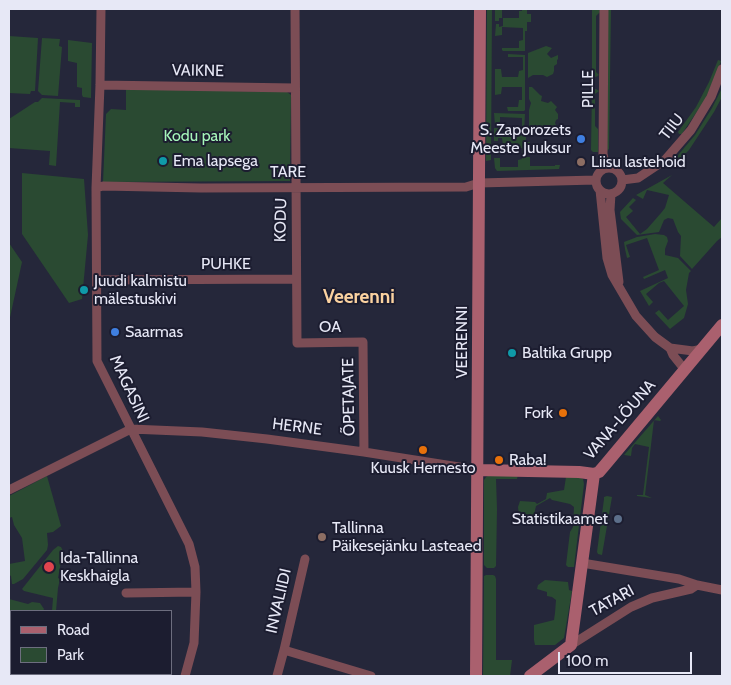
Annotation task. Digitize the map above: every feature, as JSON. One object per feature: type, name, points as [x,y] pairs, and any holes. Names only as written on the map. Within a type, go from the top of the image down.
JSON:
[{"type":"street","name":"MAGASINI","points":[[101,9],[96,188],[98,361],[189,544],[195,567],[196,592],[194,643],[185,676]]},
{"type":"street","name":"KODU","points":[[295,9],[297,342]]},
{"type":"street","name":"VEERENNI","points":[[476,676],[480,9]]},
{"type":"street","name":"PILLE","points":[[604,9],[603,154],[606,168]]},
{"type":"street","name":"TIIU","points":[[622,180],[638,178],[666,160],[691,130],[711,97],[722,69]]},
{"type":"street","name":"VAIKNE","points":[[100,85],[295,88]]},
{"type":"street","points":[[600,190],[603,193],[611,194],[618,191],[622,184],[622,177],[617,170],[606,168],[599,172],[596,180],[600,190],[607,258],[612,275],[636,316],[655,337],[670,348],[694,351],[703,349]]},
{"type":"street","points":[[479,183],[596,180]]},
{"type":"street","name":"TARE","points":[[96,188],[103,186],[201,188],[466,187],[479,183]]},
{"type":"street","points":[[611,194],[610,210],[619,285]]},
{"type":"street","name":"PUHKE","points":[[97,280],[296,279]]},
{"type":"street","name":"VANA-LÕUNA","points":[[571,645],[594,474],[599,472],[722,325]]},
{"type":"street","name":"OA","points":[[297,342],[363,342]]},
{"type":"street","name":"ÕPETAJATE","points":[[363,342],[364,452]]},
{"type":"street","points":[[670,348],[685,370]]},
{"type":"street","name":"HERNE","points":[[9,490],[131,429],[202,432],[364,452],[478,470],[580,472],[594,474]]},
{"type":"street","name":"INVALIIDI","points":[[276,676],[284,650],[304,559]]},
{"type":"street","points":[[582,563],[679,579],[722,590]]},
{"type":"street","name":"TATARI","points":[[530,676],[571,645],[631,607],[652,598],[691,589],[698,585]]},
{"type":"street","points":[[126,593],[196,592]]},
{"type":"street","points":[[284,650],[371,676]]},
{"type":"green space","points":[[487,9],[492,9],[491,160],[486,161]]},
{"type":"green space","points":[[495,9],[502,9],[502,18],[499,18],[499,21],[495,21]]},
{"type":"green space","points":[[522,9],[527,9],[527,14],[531,14],[531,22],[527,22],[527,31],[525,31],[525,51],[502,50],[502,48],[519,48],[519,41],[523,40],[523,28],[502,27],[502,35],[495,36],[496,24],[499,24],[499,27],[503,26],[503,18],[519,18],[519,11],[522,11]]},
{"type":"green space","points":[[592,9],[599,9],[600,12],[596,16],[596,72],[599,75],[596,77],[592,73]]},
{"type":"green space","points":[[607,9],[611,9],[609,149],[607,151]]},
{"type":"green space","points":[[9,36],[38,38],[35,91],[31,91],[30,94],[9,93]]},
{"type":"green space","points":[[42,38],[60,39],[59,46],[62,47],[58,96],[42,95],[38,91]]},
{"type":"green space","points":[[68,40],[92,43],[91,98],[83,97],[82,88],[77,87],[77,63],[68,61]]},
{"type":"green space","points":[[546,46],[552,48],[547,54],[551,58],[558,55],[553,74],[547,77],[533,75],[528,78],[528,53]]},
{"type":"green space","points":[[508,54],[525,55],[524,111],[508,111],[507,107],[518,107],[519,100],[522,100],[522,87],[502,87],[501,94],[495,95],[495,69],[501,69],[502,77],[518,77],[519,71],[523,70],[523,57],[508,57]]},
{"type":"green space","points":[[718,60],[721,61],[705,100],[682,134],[679,134],[678,132],[696,107]]},
{"type":"green space","points":[[529,87],[532,87],[542,96],[541,101],[548,103],[551,101],[557,107],[555,110],[558,114],[558,119],[555,123],[558,129],[541,129],[539,127],[537,130],[530,128],[529,110],[531,103]]},
{"type":"green space","points":[[722,88],[722,97],[714,112],[689,150],[671,166],[670,159],[674,160],[695,135]]},
{"type":"green space","name":"Kodu park","points":[[126,89],[287,92],[291,95],[290,181],[103,182],[106,114],[111,109],[126,110]]},
{"type":"green space","points":[[592,89],[599,91],[595,94],[595,126],[598,129],[598,152],[591,150]]},
{"type":"green space","points":[[42,98],[80,100],[80,107],[75,107],[75,103],[60,102],[56,166],[49,165],[50,151],[9,148],[9,119]]},
{"type":"green space","points":[[494,113],[525,114],[524,133],[526,134],[526,142],[530,142],[530,150],[526,150],[526,157],[530,157],[530,166],[560,165],[559,169],[497,171],[494,158],[500,158],[500,167],[518,167],[518,160],[522,159],[522,148],[501,147],[501,154],[494,155],[495,143],[498,146],[503,145],[502,138],[494,141],[494,128],[500,128],[501,137],[518,137],[518,130],[522,130],[522,118],[500,117],[500,125],[495,125]]},
{"type":"green space","points":[[22,173],[84,179],[88,235],[82,299],[69,303],[22,234]]},
{"type":"green space","points":[[672,175],[663,183],[714,227],[722,218],[722,237],[692,269],[680,256],[681,236],[673,219],[668,218],[664,220],[659,232],[637,235],[621,219],[620,212],[633,198],[636,200],[629,207],[633,211],[626,217],[640,234],[647,229],[665,208],[669,195],[647,190],[643,199],[636,195]]},
{"type":"green space","points":[[655,234],[667,237],[665,255],[678,258],[691,271],[686,290],[688,304],[684,318],[670,329],[655,313],[659,310],[668,320],[684,306],[664,281],[646,294],[653,302],[649,306],[640,291],[668,278],[665,270],[644,279],[643,277],[659,270],[647,238],[626,245],[630,257],[627,258],[625,249],[624,242],[637,237]]},
{"type":"green space","points":[[9,243],[22,262],[9,322]]},
{"type":"green space","points":[[658,416],[661,420],[660,421],[654,420]]},
{"type":"green space","points":[[654,421],[645,495],[652,498],[637,496],[643,495],[649,447],[635,444],[632,448],[631,456],[624,455]]},
{"type":"green space","points":[[490,475],[518,475],[517,479],[496,479],[496,566],[494,568],[487,568],[484,565],[484,480]]},
{"type":"green space","points":[[47,476],[61,526],[53,532],[47,533],[47,550],[23,579],[12,584],[11,576],[9,575],[9,564],[25,561],[22,538],[14,525],[12,517],[9,518],[9,496]]},
{"type":"green space","points":[[566,477],[578,477],[583,479],[584,484],[574,567],[566,565],[570,532],[573,527],[574,507],[550,498],[536,506],[534,515],[519,515],[518,507],[520,501],[535,502],[537,504],[546,499],[547,493],[564,490]]},
{"type":"green space","points":[[604,497],[612,497],[602,555],[597,552]]},
{"type":"green space","points":[[58,546],[63,551],[58,578],[60,579],[56,610],[52,610],[53,598],[22,589]]},
{"type":"green space","points":[[493,575],[496,579],[496,660],[512,660],[510,676],[483,676],[484,576]]},
{"type":"green space","points":[[545,580],[568,582],[569,590],[572,591],[564,638],[555,645],[535,645],[534,625],[554,620],[556,600],[547,596],[547,592],[537,589],[538,585]]},
{"type":"green space","points":[[9,599],[28,604],[32,602],[40,603],[44,609],[10,610],[9,624]]},
{"type":"place","name":"S. Zaporozets Meeste Juuksur","points":[[581,139]]},
{"type":"place","name":"Ema lapsega","points":[[163,161]]},
{"type":"place","name":"Liisu lastehoid","points":[[581,162]]},
{"type":"place","name":"Juudi kalmistu mälestuskivi","points":[[84,290]]},
{"type":"place","name":"Saarmas","points":[[115,332]]},
{"type":"place","name":"Baltika Grupp","points":[[512,353]]},
{"type":"place","name":"Fork","points":[[563,413]]},
{"type":"place","name":"Kuusk Hernesto","points":[[423,450]]},
{"type":"place","name":"Raba!","points":[[499,460]]},
{"type":"place","name":"Statistikaamet","points":[[618,519]]},
{"type":"place","name":"Tallinna Päikesejänku Lasteaed","points":[[322,537]]},
{"type":"place","name":"Ida-Tallinna Keskhaigla","points":[[49,567]]},
{"type":"district","name":"Veerenni","points":[[359,297]]}]
